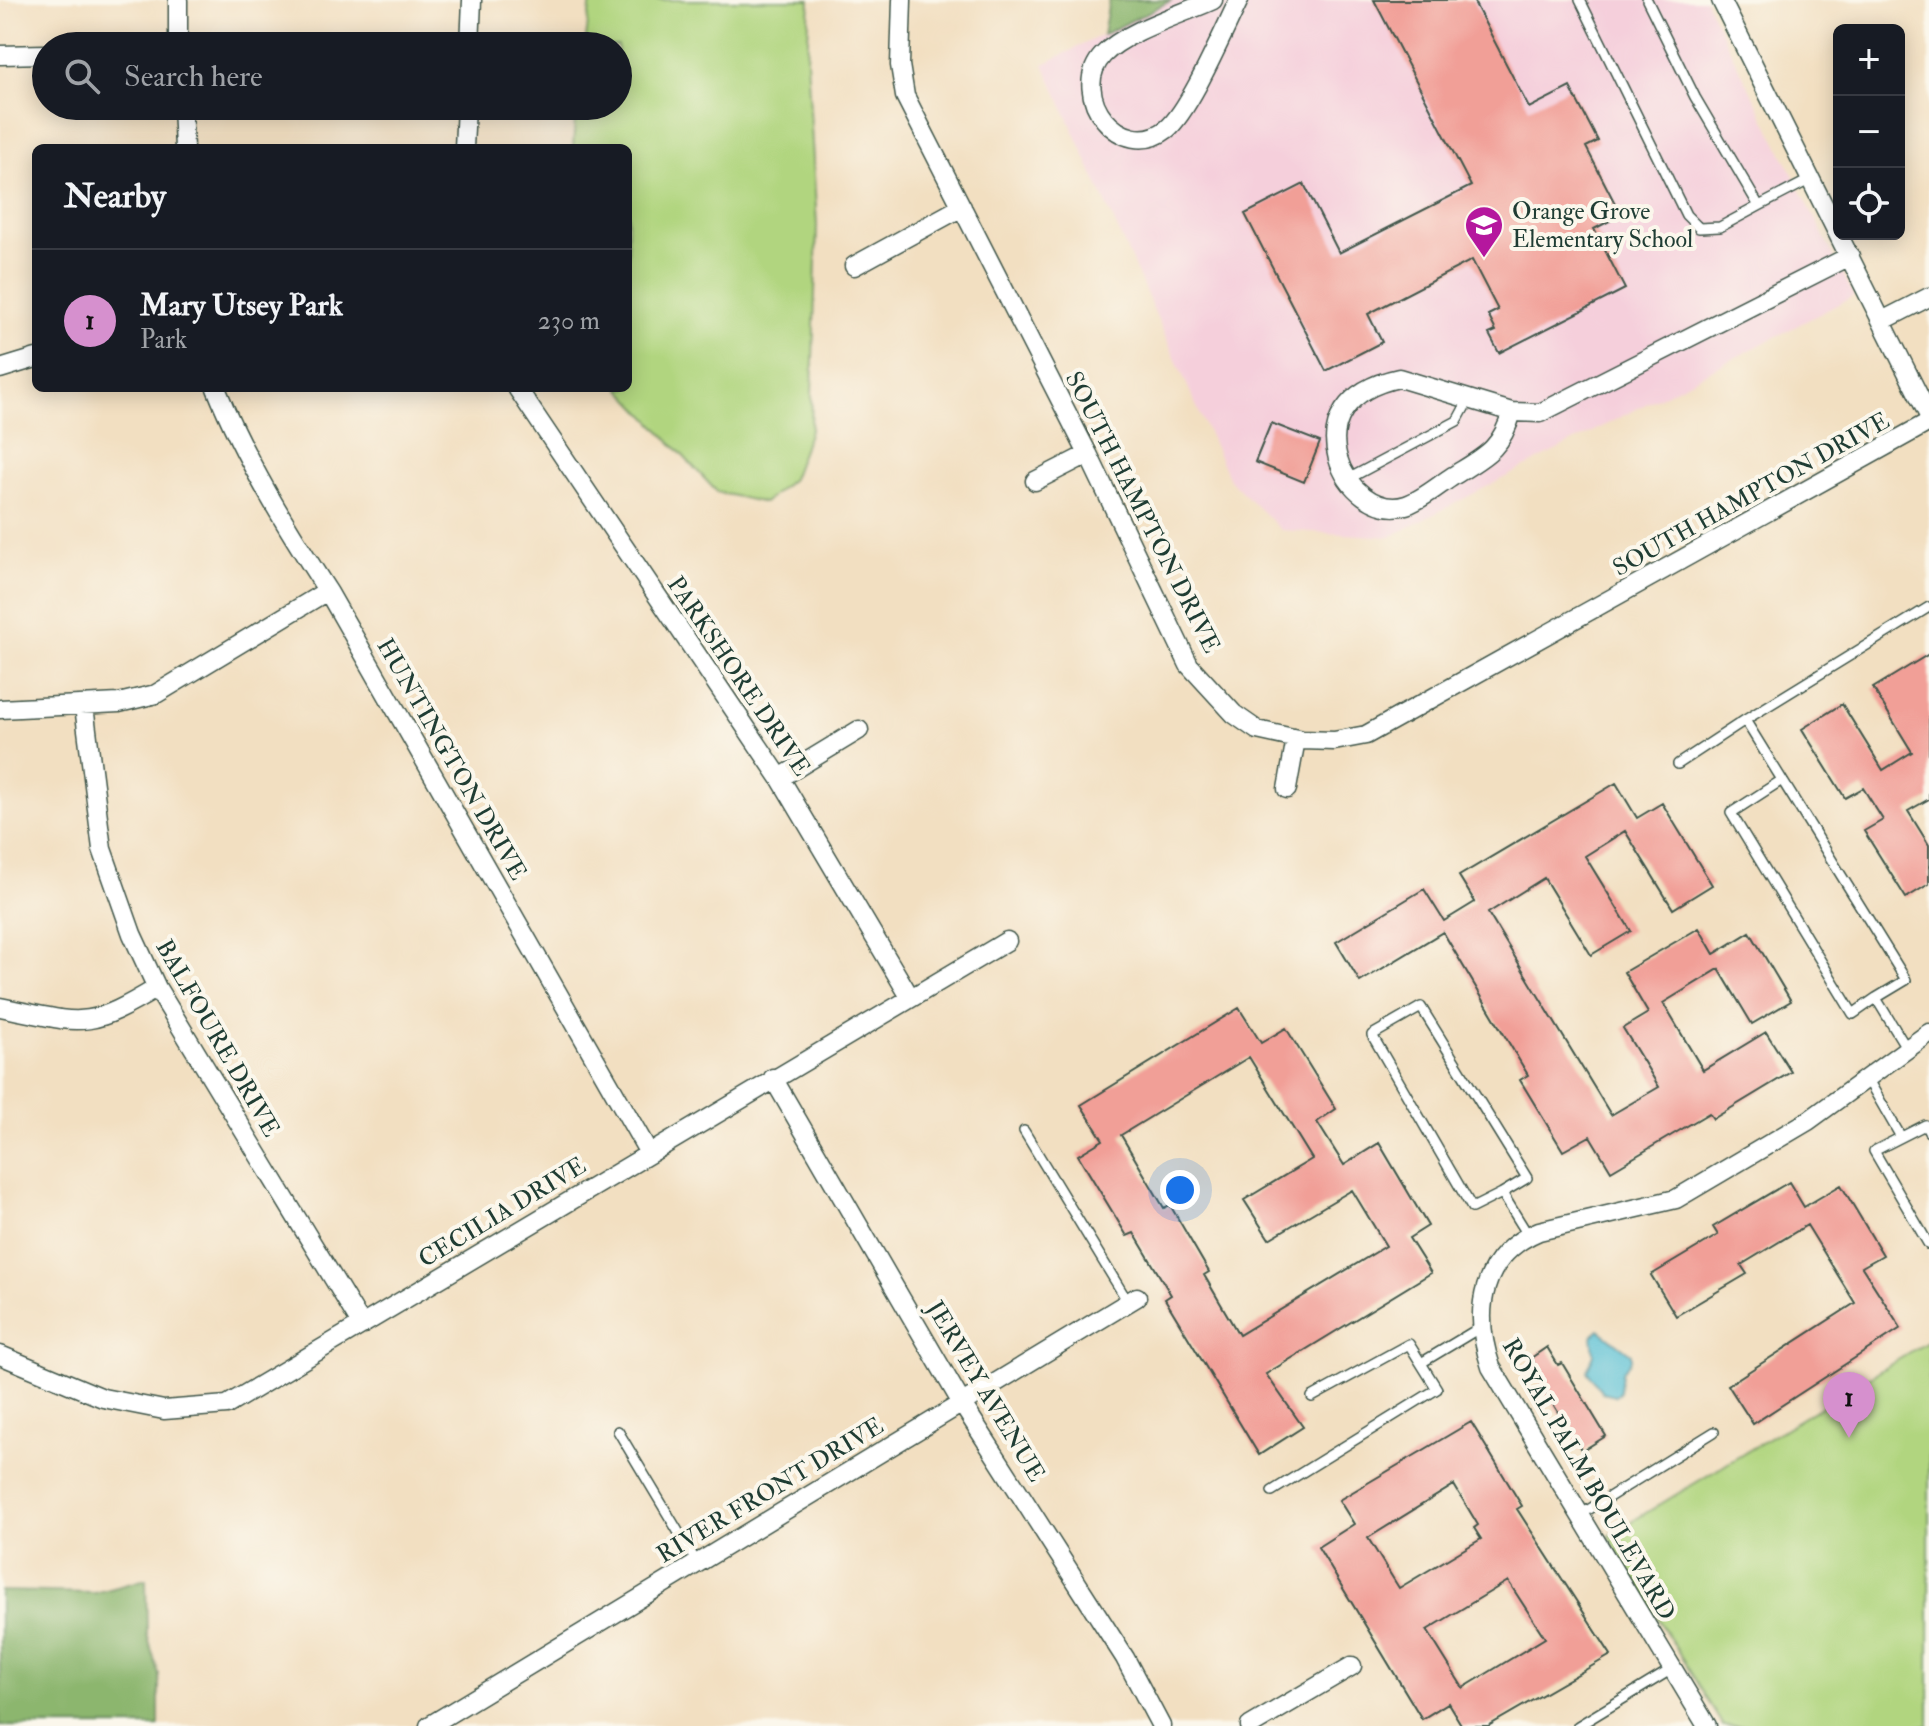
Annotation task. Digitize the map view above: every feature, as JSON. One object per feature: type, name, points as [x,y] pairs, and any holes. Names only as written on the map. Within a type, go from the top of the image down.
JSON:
[{"type":"street","points":[[178,0],[178,32]]},
{"type":"street","points":[[471,32],[472,0]]},
{"type":"street","name":"SOUTH HAMPTON DRIVE","points":[[902,0],[900,65],[905,96],[1088,454],[1189,665],[1234,714],[1257,730],[1296,739],[1334,741],[1366,735],[1929,422]]},
{"type":"street","points":[[1213,0],[1117,43],[1102,55],[1091,84],[1093,101],[1104,121],[1114,131],[1131,137],[1166,130],[1180,113],[1239,0]]},
{"type":"street","points":[[1721,0],[1929,416]]},
{"type":"street","points":[[0,55],[32,54]]},
{"type":"street","points":[[183,120],[184,144]]},
{"type":"street","points":[[464,144],[465,120]]},
{"type":"street","points":[[854,266],[962,207]]},
{"type":"street","points":[[1512,412],[1506,434],[1495,449],[1406,505],[1389,506],[1372,501],[1340,468],[1333,435],[1341,413],[1358,395],[1399,378],[1512,412],[1540,413],[1850,256]]},
{"type":"street","points":[[1882,321],[1929,297]]},
{"type":"street","points":[[0,369],[32,359]]},
{"type":"street","name":"HUNTINGTON DRIVE","points":[[218,392],[238,438],[649,1153]]},
{"type":"street","name":"PARKSHORE DRIVE","points":[[520,392],[780,778],[910,997]]},
{"type":"street","points":[[1035,481],[1088,454]]},
{"type":"street","points":[[0,709],[119,703],[156,694],[327,591]]},
{"type":"street","name":"BALFOURE DRIVE","points":[[84,706],[102,849],[132,934],[157,988],[361,1324]]},
{"type":"street","points":[[780,778],[859,730]]},
{"type":"street","points":[[1287,789],[1296,739]]},
{"type":"street","name":"CECILIA DRIVE","points":[[0,1355],[103,1398],[164,1410],[227,1405],[1007,941]]},
{"type":"street","points":[[0,1007],[84,1023],[112,1016],[157,988]]},
{"type":"street","name":"ROYAL PALM BOULEVARD","points":[[1707,1726],[1491,1367],[1480,1312],[1494,1268],[1502,1254],[1528,1235],[1676,1199],[1808,1121],[1929,1033]]},
{"type":"street","name":"JERVEY AVENUE","points":[[773,1078],[961,1402],[1125,1658],[1161,1726]]},
{"type":"street","name":"RIVER FRONT DRIVE","points":[[429,1726],[1133,1300]]},
{"type":"street","points":[[1250,1726],[1352,1666]]},
{"type":"lane","points":[[1580,0],[1686,215],[1699,228],[1720,227],[1811,179]]},
{"type":"lane","points":[[1647,0],[1695,97],[1759,206]]},
{"type":"lane","points":[[1348,479],[1457,421],[1469,399]]},
{"type":"lane","points":[[1678,764],[1929,607]]},
{"type":"lane","points":[[1745,720],[1906,980],[1853,1014],[1731,813],[1782,780]]},
{"type":"lane","points":[[1876,998],[1907,1049]]},
{"type":"lane","points":[[1421,1007],[1527,1178],[1502,1193],[1472,1208],[1372,1035],[1421,1007]]},
{"type":"lane","points":[[1867,1078],[1901,1137]]},
{"type":"lane","points":[[1929,1132],[1925,1125],[1874,1151],[1929,1245]]},
{"type":"lane","points":[[1024,1131],[1133,1300]]},
{"type":"lane","points":[[1502,1193],[1528,1235]]},
{"type":"lane","points":[[1421,1363],[1481,1327]]},
{"type":"lane","points":[[1272,1491],[1437,1389],[1409,1344],[1312,1397]]},
{"type":"lane","points":[[618,1431],[697,1563]]},
{"type":"lane","points":[[1580,1515],[1714,1432]]},
{"type":"lane","points":[[1578,1726],[1672,1669]]},
{"type":"shaded area","name":"Orange Grove Elementary School","points":[[1172,0],[1705,0],[1854,296],[1390,537],[1281,530],[1229,479],[1044,64]]},
{"type":"green space","points":[[591,0],[810,0],[807,60],[817,225],[811,428],[792,479],[764,503],[717,492],[624,392],[632,392],[632,144],[573,144],[575,120],[632,120],[632,32],[587,32]]},
{"type":"green space","points":[[1109,0],[1172,0],[1103,35]]},
{"type":"green space","points":[[1929,1341],[1929,1726],[1723,1726],[1608,1536]]},
{"type":"green space","points":[[146,1579],[147,1634],[159,1675],[159,1726],[0,1726],[0,1591],[95,1593]]},
{"type":"water","points":[[1599,1330],[1631,1354],[1631,1360],[1622,1372],[1620,1392],[1615,1396],[1603,1393],[1587,1371],[1594,1354],[1592,1336]]},
{"type":"building","points":[[1374,0],[1473,0],[1529,108],[1570,87],[1598,141],[1586,147],[1621,215],[1594,229],[1625,289],[1499,353],[1489,334],[1496,331],[1488,315],[1498,310],[1472,260],[1368,314],[1382,342],[1326,371],[1245,214],[1304,184],[1339,253],[1471,186]]},
{"type":"building","points":[[1271,423],[1320,442],[1304,482],[1255,462]]},
{"type":"building","points":[[1929,654],[1929,799],[1908,811],[1929,845],[1929,884],[1906,898],[1864,831],[1883,820],[1863,788],[1845,798],[1802,729],[1842,704],[1883,770],[1912,752],[1873,688]]},
{"type":"building","points":[[1616,783],[1637,818],[1662,803],[1712,885],[1673,909],[1625,831],[1585,856],[1631,931],[1591,955],[1544,878],[1488,913],[1611,1115],[1659,1087],[1623,1028],[1648,1013],[1624,972],[1699,928],[1714,954],[1750,932],[1791,1001],[1752,1024],[1719,969],[1663,1003],[1703,1070],[1766,1032],[1791,1072],[1713,1119],[1709,1113],[1611,1171],[1590,1136],[1563,1151],[1520,1080],[1528,1075],[1443,932],[1360,982],[1336,942],[1424,889],[1444,921],[1475,902],[1459,876]]},
{"type":"building","points":[[1239,1008],[1261,1043],[1286,1028],[1336,1109],[1317,1122],[1344,1165],[1379,1143],[1428,1226],[1409,1238],[1431,1273],[1266,1374],[1303,1427],[1259,1455],[1165,1299],[1171,1295],[1134,1233],[1127,1236],[1078,1155],[1103,1140],[1081,1105]],"holes":[[[1249,1057],[1312,1159],[1244,1200],[1269,1239],[1352,1190],[1386,1246],[1239,1335],[1204,1275],[1209,1272],[1170,1205],[1164,1208],[1121,1135]]]},
{"type":"building","points":[[1789,1182],[1804,1207],[1841,1185],[1883,1255],[1862,1267],[1901,1328],[1753,1424],[1728,1385],[1855,1303],[1807,1225],[1741,1265],[1747,1274],[1676,1316],[1651,1275],[1718,1235],[1713,1227]]},
{"type":"building","points":[[1547,1347],[1558,1365],[1562,1363],[1606,1436],[1582,1451],[1537,1378],[1541,1375],[1531,1358]]},
{"type":"building","points":[[1471,1422],[1522,1506],[1517,1509],[1611,1655],[1488,1726],[1462,1726],[1448,1703],[1422,1719],[1318,1547],[1354,1524],[1339,1500]],"holes":[[[1454,1485],[1478,1525],[1474,1528],[1481,1539],[1399,1588],[1368,1538]],[[1508,1581],[1545,1638],[1463,1688],[1427,1630]]]},
{"type":"place","name":"Orange Grove Elementary School","points":[[1484,259]]},
{"type":"place","name":"Mary Utsey Park","points":[[1849,1438]]}]
